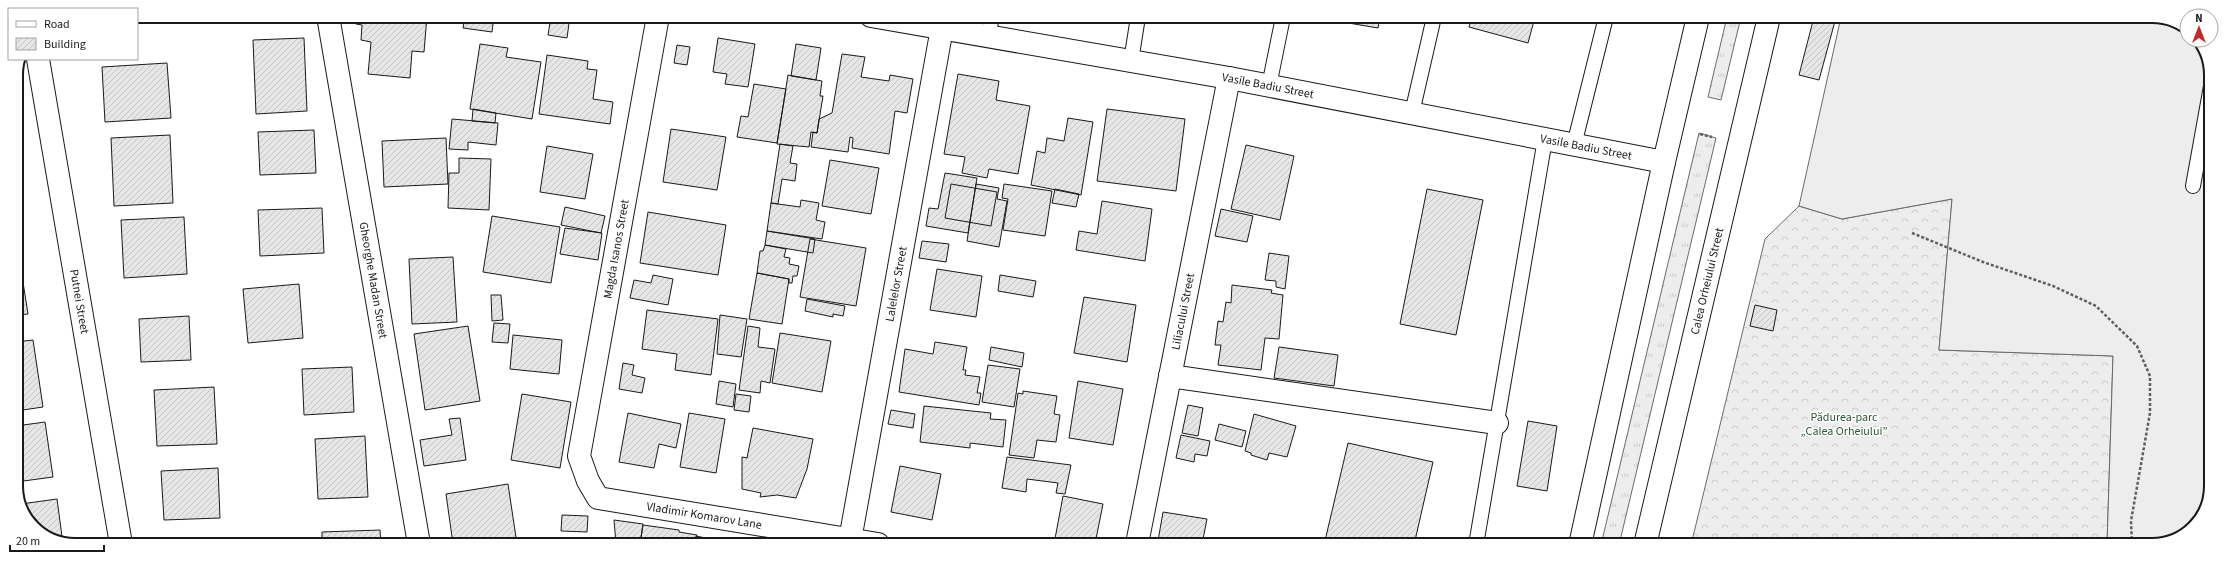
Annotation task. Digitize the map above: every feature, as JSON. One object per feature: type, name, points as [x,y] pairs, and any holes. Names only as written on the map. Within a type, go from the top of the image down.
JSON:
[{"type":"main road","name":"Gheorghe Madan Street","points":[[329,23],[418,538]]},
{"type":"main road","name":"Magda Isanos Street","points":[[588,481],[579,456],[657,23]]},
{"type":"main road","name":"Vasile Badiu Street","points":[[912,23],[942,28],[990,26],[1130,61],[1230,78],[1664,162]]},
{"type":"main road","points":[[1582,538],[1664,162],[1697,23]]},
{"type":"main road","name":"Calea Orheiului Street","points":[[1647,538],[1768,23]]},
{"type":"main road","name":"Lalelelor Street","points":[[850,538],[942,28]]},
{"type":"main road","name":"Putnei Street","points":[[38,60],[120,538]]},
{"type":"main road","name":"Liliacului Street","points":[[1138,538],[1230,78]]},
{"type":"main road","points":[[1170,376],[1496,423]]},
{"type":"main road","name":"Vladimir Komarov Lane","points":[[588,481],[598,498],[838,538]]},
{"type":"lane","points":[[1130,61],[1137,23]]},
{"type":"lane","points":[[1269,86],[1282,23]]},
{"type":"lane","points":[[1412,113],[1433,23]]},
{"type":"lane","points":[[1574,145],[1604,23]]},
{"type":"lane","points":[[2193,186],[2204,125]]},
{"type":"lane","points":[[1477,538],[1545,139]]},
{"type":"path","points":[[1912,233],[1983,262],[2053,286],[2096,306],[2137,346],[2150,376],[2150,413],[2131,521],[2132,538]]},
{"type":"green space","points":[[1726,23],[1740,23],[1721,100],[1708,97]]},
{"type":"green space","points":[[1699,133],[1716,138],[1621,538],[1603,538]]},
{"type":"green space","name":"Pădurea-parc „Calea Orheiului”","points":[[1952,199],[1939,350],[2113,356],[2107,538],[1693,538],[1765,239],[1799,206],[1842,219]]},
{"type":"shaded area","points":[[1840,23],[2152,23],[2163,24],[2179,31],[2179,48],[2196,48],[2200,55],[2204,71],[2204,486],[2200,506],[2193,518],[2178,531],[2163,537],[2107,538],[2113,356],[1939,350],[1952,199],[1842,219],[1799,206]]},
{"type":"building","points":[[426,23],[424,52],[412,51],[410,78],[368,74],[371,42],[361,40],[362,25],[356,24]]},
{"type":"building","points":[[464,23],[493,23],[492,32],[463,28]]},
{"type":"building","points":[[550,23],[569,23],[567,38],[548,35]]},
{"type":"building","points":[[1348,23],[1379,23],[1378,28]]},
{"type":"building","points":[[1470,23],[1533,23],[1528,43],[1469,27]]},
{"type":"building","points":[[1812,23],[1834,23],[1819,80],[1799,75]]},
{"type":"building","points":[[304,38],[307,111],[256,114],[253,40]]},
{"type":"building","points":[[718,38],[755,44],[748,87],[725,84],[727,74],[713,72]]},
{"type":"building","points":[[480,44],[508,48],[506,57],[541,62],[532,119],[470,109]]},
{"type":"building","points":[[796,44],[821,48],[816,80],[791,76]]},
{"type":"building","points":[[677,45],[690,47],[687,65],[674,63]]},
{"type":"building","points":[[842,54],[865,57],[861,77],[889,81],[890,75],[913,79],[907,113],[895,111],[889,154],[852,148],[853,138],[850,137],[848,152],[811,147],[813,132],[817,133],[819,119],[832,113]]},
{"type":"building","points":[[547,55],[588,61],[587,69],[597,70],[593,99],[613,102],[610,124],[539,114]]},
{"type":"building","points":[[167,63],[171,118],[105,122],[102,67]]},
{"type":"building","points":[[958,74],[999,81],[996,100],[1030,106],[1018,174],[989,169],[987,178],[962,173],[965,157],[944,154]]},
{"type":"building","points":[[788,75],[822,81],[820,96],[823,96],[817,133],[811,132],[809,147],[777,144]]},
{"type":"building","points":[[754,84],[786,89],[777,143],[737,137],[741,116],[748,117]]},
{"type":"building","points":[[473,109],[496,113],[495,123],[472,121]]},
{"type":"building","points":[[1107,109],[1185,119],[1176,191],[1097,181]]},
{"type":"building","points":[[1068,118],[1093,122],[1081,195],[1031,185],[1037,151],[1045,153],[1047,138],[1064,141]]},
{"type":"building","points":[[452,119],[498,123],[496,145],[468,142],[468,150],[449,149]]},
{"type":"building","points":[[671,129],[726,137],[717,190],[663,182]]},
{"type":"building","points":[[314,130],[316,173],[260,175],[258,132]]},
{"type":"building","points":[[170,135],[173,203],[114,206],[111,138]]},
{"type":"building","points":[[446,138],[448,184],[384,187],[382,141]]},
{"type":"building","points":[[780,144],[793,146],[790,163],[797,164],[795,181],[782,179],[778,204],[771,203]]},
{"type":"building","points":[[1246,145],[1294,156],[1280,220],[1231,209]]},
{"type":"building","points":[[547,146],[593,154],[585,199],[540,192]]},
{"type":"building","points":[[459,158],[491,159],[489,210],[448,208],[449,173],[459,173]]},
{"type":"building","points":[[830,160],[879,168],[871,214],[822,206]]},
{"type":"building","points":[[945,173],[977,178],[968,233],[926,226],[929,208],[938,209]]},
{"type":"building","points":[[951,184],[997,192],[991,226],[945,218]]},
{"type":"building","points":[[976,184],[999,188],[997,199],[1007,201],[999,247],[967,241]]},
{"type":"building","points":[[1004,184],[1052,191],[1045,236],[1003,230],[1008,199],[1002,198]]},
{"type":"building","points":[[1055,189],[1079,194],[1076,207],[1052,203]]},
{"type":"building","points":[[1427,189],[1483,200],[1456,335],[1400,324]]},
{"type":"building","points":[[801,200],[819,203],[816,220],[825,222],[822,239],[767,231],[771,203],[800,207]]},
{"type":"building","points":[[1102,201],[1152,209],[1145,261],[1076,250],[1079,231],[1097,234]]},
{"type":"building","points":[[565,207],[605,216],[601,233],[561,225]]},
{"type":"building","points":[[322,208],[324,253],[260,256],[258,210]]},
{"type":"building","points":[[1221,209],[1253,216],[1247,242],[1215,236]]},
{"type":"building","points":[[648,212],[726,225],[718,275],[640,263]]},
{"type":"building","points":[[492,216],[560,227],[551,283],[483,272]]},
{"type":"building","points":[[184,217],[187,274],[124,278],[121,220]]},
{"type":"building","points":[[565,228],[602,233],[598,260],[560,254]]},
{"type":"building","points":[[767,231],[815,239],[813,253],[765,245]]},
{"type":"building","points":[[810,239],[866,248],[856,306],[800,297]]},
{"type":"building","points":[[922,241],[949,244],[946,262],[919,258]]},
{"type":"building","points":[[765,245],[786,249],[784,257],[790,258],[789,264],[799,266],[797,276],[793,276],[792,283],[789,283],[789,279],[757,273],[760,251],[763,251]]},
{"type":"building","points":[[1269,253],[1289,256],[1285,289],[1276,287],[1276,281],[1265,280]]},
{"type":"building","points":[[453,257],[457,322],[412,324],[409,259]]},
{"type":"building","points":[[937,269],[982,276],[976,317],[930,310]]},
{"type":"building","points":[[757,273],[789,279],[782,324],[749,319]]},
{"type":"building","points":[[653,275],[673,279],[668,305],[630,298],[634,280],[651,283]]},
{"type":"building","points":[[1000,275],[1036,281],[1033,297],[998,291]]},
{"type":"building","points":[[23,282],[28,314],[23,314]]},
{"type":"building","points":[[299,284],[303,338],[248,343],[243,289]]},
{"type":"building","points":[[1232,285],[1272,290],[1271,293],[1283,295],[1279,339],[1265,338],[1261,370],[1218,365],[1221,345],[1215,345],[1218,321],[1223,322],[1226,302],[1231,303]]},
{"type":"building","points":[[491,295],[501,295],[503,320],[492,321]]},
{"type":"building","points":[[1084,297],[1136,305],[1127,362],[1074,353]]},
{"type":"building","points":[[807,299],[845,306],[843,316],[833,314],[833,317],[805,311]]},
{"type":"building","points":[[1755,305],[1777,310],[1773,331],[1750,326]]},
{"type":"building","points":[[647,310],[718,319],[711,375],[675,370],[677,354],[642,349]]},
{"type":"building","points":[[720,315],[747,319],[741,357],[717,354]]},
{"type":"building","points":[[189,316],[191,360],[141,362],[139,319]]},
{"type":"building","points":[[494,323],[510,324],[508,343],[492,342]]},
{"type":"building","points":[[468,326],[480,401],[425,410],[414,334]]},
{"type":"building","points":[[748,326],[760,328],[758,347],[775,349],[770,383],[761,381],[760,393],[739,390]]},
{"type":"building","points":[[780,333],[831,341],[822,392],[772,383]]},
{"type":"building","points":[[513,335],[562,340],[559,374],[510,369]]},
{"type":"building","points":[[33,340],[43,407],[23,410],[23,341]]},
{"type":"building","points":[[935,342],[967,347],[963,370],[966,370],[965,375],[980,377],[977,393],[981,393],[979,405],[899,392],[905,349],[933,354]]},
{"type":"building","points":[[991,347],[1024,353],[1022,367],[989,360]]},
{"type":"building","points":[[1279,347],[1338,355],[1334,386],[1274,378]]},
{"type":"building","points":[[623,363],[634,365],[632,375],[645,378],[642,393],[619,389]]},
{"type":"building","points":[[988,365],[1020,369],[1014,407],[982,402]]},
{"type":"building","points":[[352,367],[354,412],[304,415],[302,369]]},
{"type":"building","points":[[719,381],[736,384],[733,407],[716,404]]},
{"type":"building","points":[[1078,381],[1123,389],[1113,445],[1069,438]]},
{"type":"building","points":[[214,387],[217,444],[157,446],[154,390]]},
{"type":"building","points":[[1023,391],[1057,396],[1054,414],[1060,415],[1056,442],[1037,440],[1034,458],[1009,455],[1018,393],[1023,394]]},
{"type":"building","points":[[522,394],[571,402],[560,468],[511,460]]},
{"type":"building","points":[[736,394],[751,396],[749,412],[734,410]]},
{"type":"building","points":[[1188,405],[1203,408],[1198,436],[1182,433]]},
{"type":"building","points":[[924,406],[991,413],[990,419],[1006,420],[1003,447],[970,443],[970,448],[920,442]]},
{"type":"building","points":[[891,410],[915,414],[913,428],[888,424]]},
{"type":"building","points":[[628,413],[681,424],[676,448],[659,444],[654,468],[619,462]]},
{"type":"building","points":[[689,413],[725,419],[716,473],[680,467]]},
{"type":"building","points":[[1254,414],[1296,426],[1287,457],[1269,453],[1267,460],[1251,455],[1251,453],[1245,451]]},
{"type":"building","points":[[460,418],[466,460],[424,466],[420,440],[452,435],[449,419]]},
{"type":"building","points":[[1528,421],[1557,426],[1547,491],[1517,486]]},
{"type":"building","points":[[45,422],[53,477],[23,481],[23,425]]},
{"type":"building","points":[[1219,424],[1246,431],[1242,447],[1215,440]]},
{"type":"building","points":[[753,428],[813,439],[807,469],[796,498],[777,495],[760,497],[761,493],[742,489],[742,457],[747,458]]},
{"type":"building","points":[[1181,435],[1210,441],[1207,456],[1195,454],[1194,462],[1176,458]]},
{"type":"building","points":[[365,436],[368,497],[318,499],[315,439]]},
{"type":"building","points":[[1348,443],[1433,462],[1416,538],[1326,538]]},
{"type":"building","points":[[1007,457],[1071,465],[1065,494],[1056,493],[1058,483],[1027,479],[1026,492],[1002,488]]},
{"type":"building","points":[[900,466],[941,474],[932,520],[891,512]]},
{"type":"building","points":[[218,468],[220,518],[164,520],[161,471]]},
{"type":"building","points":[[508,484],[516,538],[452,538],[446,494]]},
{"type":"building","points":[[1063,496],[1103,504],[1096,538],[1055,538]]},
{"type":"building","points":[[57,499],[62,536],[43,527],[30,512],[26,503]]},
{"type":"building","points":[[1163,512],[1207,519],[1203,538],[1159,538]]},
{"type":"building","points":[[562,515],[588,516],[587,532],[561,531]]},
{"type":"building","points":[[614,520],[643,524],[641,538],[616,538]]},
{"type":"building","points":[[643,525],[679,530],[679,532],[697,535],[696,538],[641,538]]},
{"type":"building","points":[[380,530],[381,538],[322,538],[322,532]]}]
